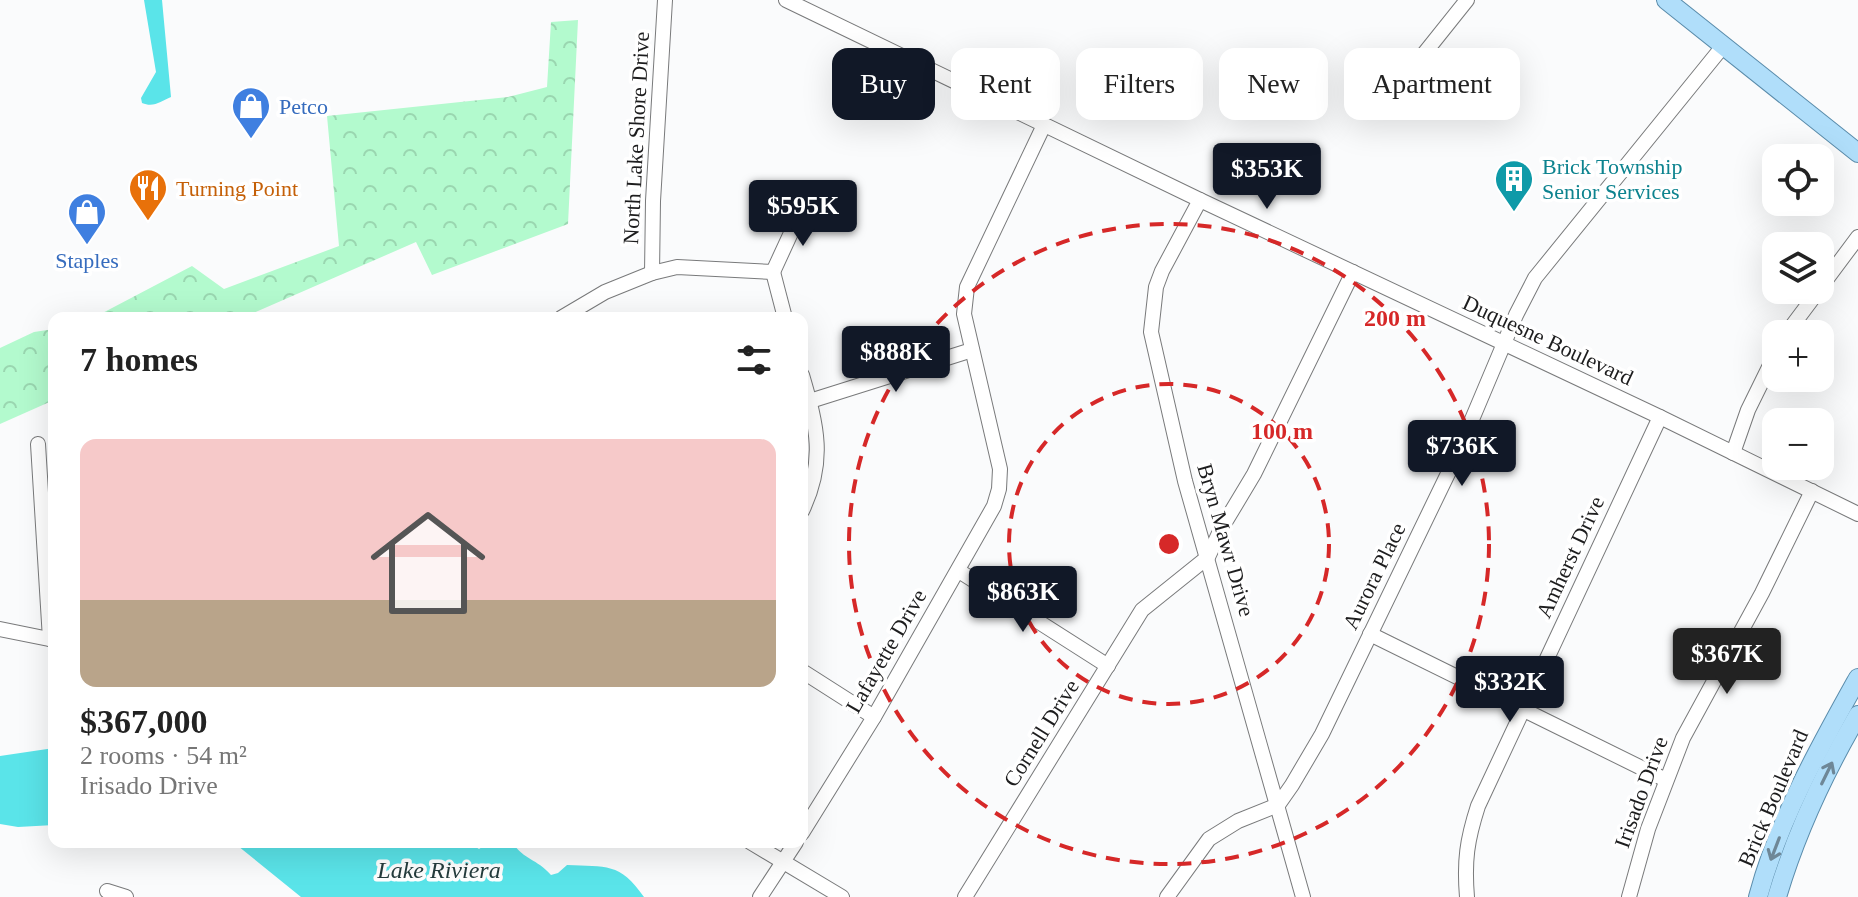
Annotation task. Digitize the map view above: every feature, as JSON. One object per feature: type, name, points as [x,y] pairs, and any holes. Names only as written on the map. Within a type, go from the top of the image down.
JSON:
[{"type":"main road","points":[[1666,0],[1858,153]]},
{"type":"main road","name":"Brick Boulevard","points":[[1758,897],[1790,809],[1814,756],[1858,678]]},
{"type":"main road","name":"Brick Boulevard","points":[[1777,897],[1796,839],[1841,743],[1858,715]]},
{"type":"street","name":"North Lake Shore Drive","points":[[571,312],[605,292],[652,273],[653,201],[665,0]]},
{"type":"street","name":"Duquesne Boulevard","points":[[786,0],[1858,514]]},
{"type":"street","points":[[1429,48],[1467,0]]},
{"type":"street","name":"Aurora Place","points":[[1278,805],[1322,734],[1457,455],[1535,278],[1724,45]]},
{"type":"street","name":"Lafayette Drive","points":[[808,823],[874,717],[994,506],[999,489],[998,450],[964,314],[967,287],[1044,125]]},
{"type":"street","name":"Bryn Mawr Drive","points":[[1200,200],[1156,287],[1151,332],[1185,481],[1303,897]]},
{"type":"street","points":[[783,312],[773,272],[802,209]]},
{"type":"street","points":[[1834,269],[1858,237]]},
{"type":"street","points":[[652,273],[677,267],[773,272]]},
{"type":"street","name":"Cornell Drive","points":[[965,897],[1142,610],[1208,557],[1254,474],[1353,272]]},
{"type":"street","points":[[810,401],[972,350]]},
{"type":"street","points":[[1733,453],[1762,382]]},
{"type":"street","points":[[808,394],[815,421],[817,470],[808,498]]},
{"type":"street","name":"Amherst Drive","points":[[1467,897],[1464,866],[1467,840],[1478,806],[1660,417]]},
{"type":"street","points":[[38,444],[48,584]]},
{"type":"street","name":"Irisado Drive","points":[[1629,897],[1648,829],[1683,738],[1762,593],[1812,491]]},
{"type":"street","points":[[959,571],[1108,666]]},
{"type":"street","points":[[0,629],[48,639]]},
{"type":"street","points":[[1370,634],[1666,780]]},
{"type":"street","points":[[808,675],[874,717]]},
{"type":"street","points":[[1167,897],[1209,839],[1238,821],[1278,805]]},
{"type":"street","points":[[760,848],[842,897]]},
{"type":"street","points":[[760,897],[792,848]]},
{"type":"street","points":[[107,891],[126,897]]},
{"type":"green space","points":[[578,20],[568,224],[432,275],[416,242],[256,312],[104,312],[192,266],[224,289],[339,246],[327,116],[508,97],[547,87],[551,22]]},
{"type":"green space","points":[[48,330],[48,403],[0,424],[0,348],[34,332]]},
{"type":"water","points":[[144,0],[162,0],[171,97],[150,105],[142,103],[141,98],[156,72]]},
{"type":"water","points":[[48,749],[48,825],[18,827],[0,824],[0,756]]},
{"type":"water","name":"Lake Riviera","points":[[240,848],[517,848],[551,875],[567,865],[619,872],[644,897],[301,897]]},
{"type":"place","name":"Petco","points":[[251,140]]},
{"type":"place","name":"Brick Township Senior Services","points":[[1514,213]]},
{"type":"place","name":"Turning Point","points":[[148,222]]},
{"type":"place","name":"Staples","points":[[87,246]]}]
